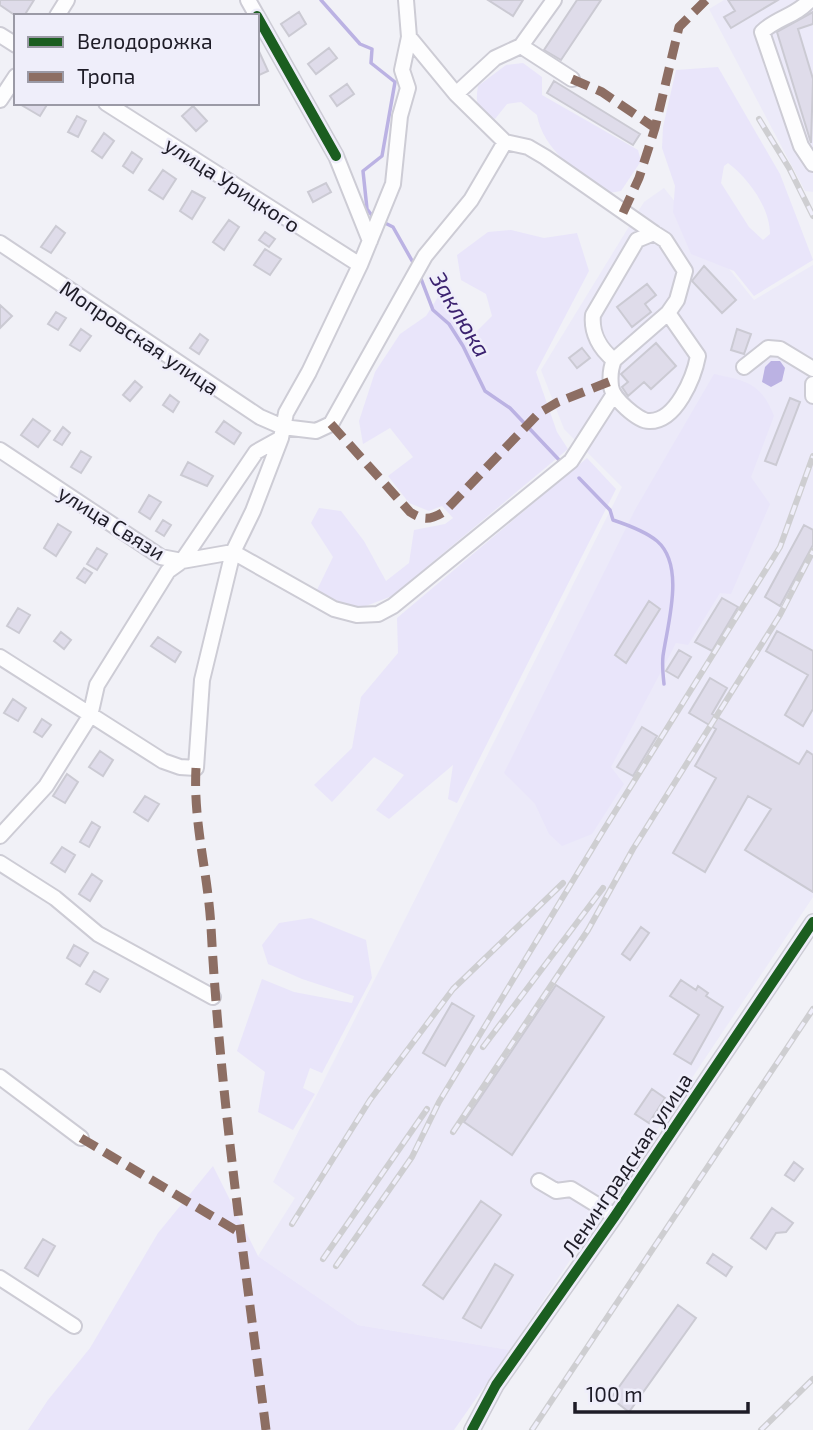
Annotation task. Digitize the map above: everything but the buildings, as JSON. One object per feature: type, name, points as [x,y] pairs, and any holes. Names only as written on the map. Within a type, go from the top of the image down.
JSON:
[{"type":"street","points":[[0,657],[163,761],[180,767],[196,768],[202,680],[233,552],[253,511],[282,432],[286,412],[309,373],[360,265],[393,184],[400,116],[408,88],[402,70],[411,24],[406,0]]},
{"type":"street","points":[[456,94],[495,58],[521,46],[553,0]]},
{"type":"street","points":[[810,0],[802,9],[769,24],[762,32],[801,146],[813,164]]},
{"type":"street","points":[[259,20],[336,156],[373,233]]},
{"type":"street","points":[[409,37],[456,94],[505,142],[528,147],[545,157],[665,240],[685,271],[677,300],[668,313],[614,360],[611,387],[614,394],[641,419],[651,422],[664,417],[687,391],[698,356],[668,313]]},
{"type":"street","points":[[521,46],[572,79]]},
{"type":"street","points":[[0,100],[14,79]]},
{"type":"street","name":"улица Урицкого","points":[[109,105],[360,265]]},
{"type":"street","name":"Мопровская улица","points":[[0,243],[282,432],[316,431],[331,424],[340,414],[364,363],[425,256],[471,200],[505,142]]},
{"type":"street","points":[[614,360],[597,340],[592,329],[593,315],[637,240],[654,233]]},
{"type":"street","points":[[744,367],[768,348],[780,349],[813,369]]},
{"type":"street","points":[[813,384],[813,396]]},
{"type":"street","points":[[233,552],[334,608],[357,615],[379,614],[393,606],[571,461],[614,394]]},
{"type":"street","points":[[0,836],[46,786],[90,716],[97,685],[168,571],[182,561],[256,452],[282,432]]},
{"type":"street","name":"улица Связи","points":[[0,450],[161,557],[182,561],[233,552]]},
{"type":"street","points":[[0,863],[55,898],[98,934],[213,997]]},
{"type":"street","name":"Ленинградская улица","points":[[472,1430],[496,1385],[615,1216],[813,922]]},
{"type":"street","points":[[0,1077],[81,1138]]},
{"type":"street","points":[[539,1181],[556,1191],[571,1189],[615,1216]]},
{"type":"street","points":[[0,1278],[74,1326]]},
{"type":"shaded area","points":[[724,0],[813,0],[813,192],[805,191],[709,9]]},
{"type":"shaded area","points":[[523,63],[542,77],[542,95],[638,150],[641,161],[621,191],[603,194],[573,169],[546,139],[537,115],[521,102],[507,104],[495,119],[481,111],[477,102],[478,86],[506,65]]},
{"type":"shaded area","points":[[718,67],[780,174],[813,260],[754,296],[734,271],[691,254],[673,212],[675,186],[662,148],[663,127],[676,70]],"holes":[[[728,163],[751,186],[766,214],[770,234],[763,240],[749,227],[721,183],[724,166]]]},
{"type":"shaded area","points":[[664,188],[754,300],[813,265],[813,897],[510,1350],[358,1325],[258,1256],[295,1198],[273,1182],[622,487],[564,429],[541,370],[644,202]]},
{"type":"shaded area","points":[[511,230],[544,238],[577,233],[589,271],[536,372],[557,432],[568,449],[392,596],[358,609],[316,592],[333,557],[311,523],[319,508],[341,511],[364,541],[386,581],[409,563],[414,530],[445,524],[453,518],[442,506],[429,511],[409,503],[388,476],[413,457],[390,428],[363,444],[359,421],[375,372],[400,334],[426,316],[438,297],[474,334],[492,316],[486,294],[461,280],[457,255],[488,232]]},
{"type":"shaded area","points":[[771,361],[780,361],[785,368],[782,381],[771,387],[762,382],[765,367]]},
{"type":"shaded area","points":[[714,374],[751,385],[764,396],[774,416],[751,477],[770,504],[731,594],[720,593],[688,645],[676,643],[611,767],[624,784],[592,834],[562,846],[549,834],[535,804],[504,773],[636,508]]},
{"type":"shaded area","points":[[587,458],[616,489],[457,803],[448,799],[453,765],[389,819],[376,810],[404,775],[374,757],[332,802],[314,785],[352,748],[361,697],[398,653],[397,618]]},
{"type":"shaded area","points":[[311,918],[366,940],[372,978],[322,1073],[310,1068],[303,1088],[315,1094],[293,1130],[258,1112],[265,1072],[237,1051],[262,979],[294,992],[352,1003],[354,996],[302,979],[268,964],[262,945],[279,923]]},
{"type":"shaded area","points":[[213,1166],[258,1256],[358,1325],[510,1350],[454,1430],[28,1430],[48,1400],[90,1348],[158,1233]]},
{"type":"waterway","name":"Заклюка","points":[[321,0],[360,44],[372,49],[371,63],[395,82],[382,156],[363,171],[367,209],[374,218]]},
{"type":"waterway","name":"Заклюка","points":[[381,221],[393,227],[415,266]]},
{"type":"waterway","name":"Заклюка","points":[[420,276],[433,310],[449,324],[485,391],[510,408],[562,463]]},
{"type":"waterway","name":"Заклюка","points":[[579,478],[610,510],[613,520],[647,534],[666,552],[673,580],[671,613],[663,656],[664,684]]},
{"type":"railway","points":[[759,119],[789,168],[813,216]]},
{"type":"railway","points":[[336,1266],[412,1157],[439,1102],[603,831],[780,547],[813,456]]},
{"type":"railway","points":[[453,1132],[588,930],[633,849],[780,615],[813,551]]},
{"type":"railway","points":[[292,1224],[370,1100],[453,989],[563,883]]},
{"type":"railway","points":[[483,1047],[603,888]]},
{"type":"railway","points":[[532,1430],[813,1009]]},
{"type":"railway","points":[[323,1259],[427,1109]]},
{"type":"railway","points":[[761,1430],[813,1379]]},
{"type":"marked path","points":[[623,213],[639,178],[655,128],[679,27],[706,0]]},
{"type":"marked path","points":[[572,79],[602,92],[655,128]]},
{"type":"marked path","points":[[331,424],[410,512],[419,517],[431,518],[445,511],[539,413],[558,402],[611,381]]},
{"type":"marked path","points":[[196,768],[197,808],[209,907],[227,1116],[266,1430]]},
{"type":"marked path","points":[[81,1138],[242,1234]]},
{"type":"cycle path","points":[[259,20],[336,156]]},
{"type":"cycle path","points":[[472,1430],[496,1385],[615,1216],[813,922]]}]
